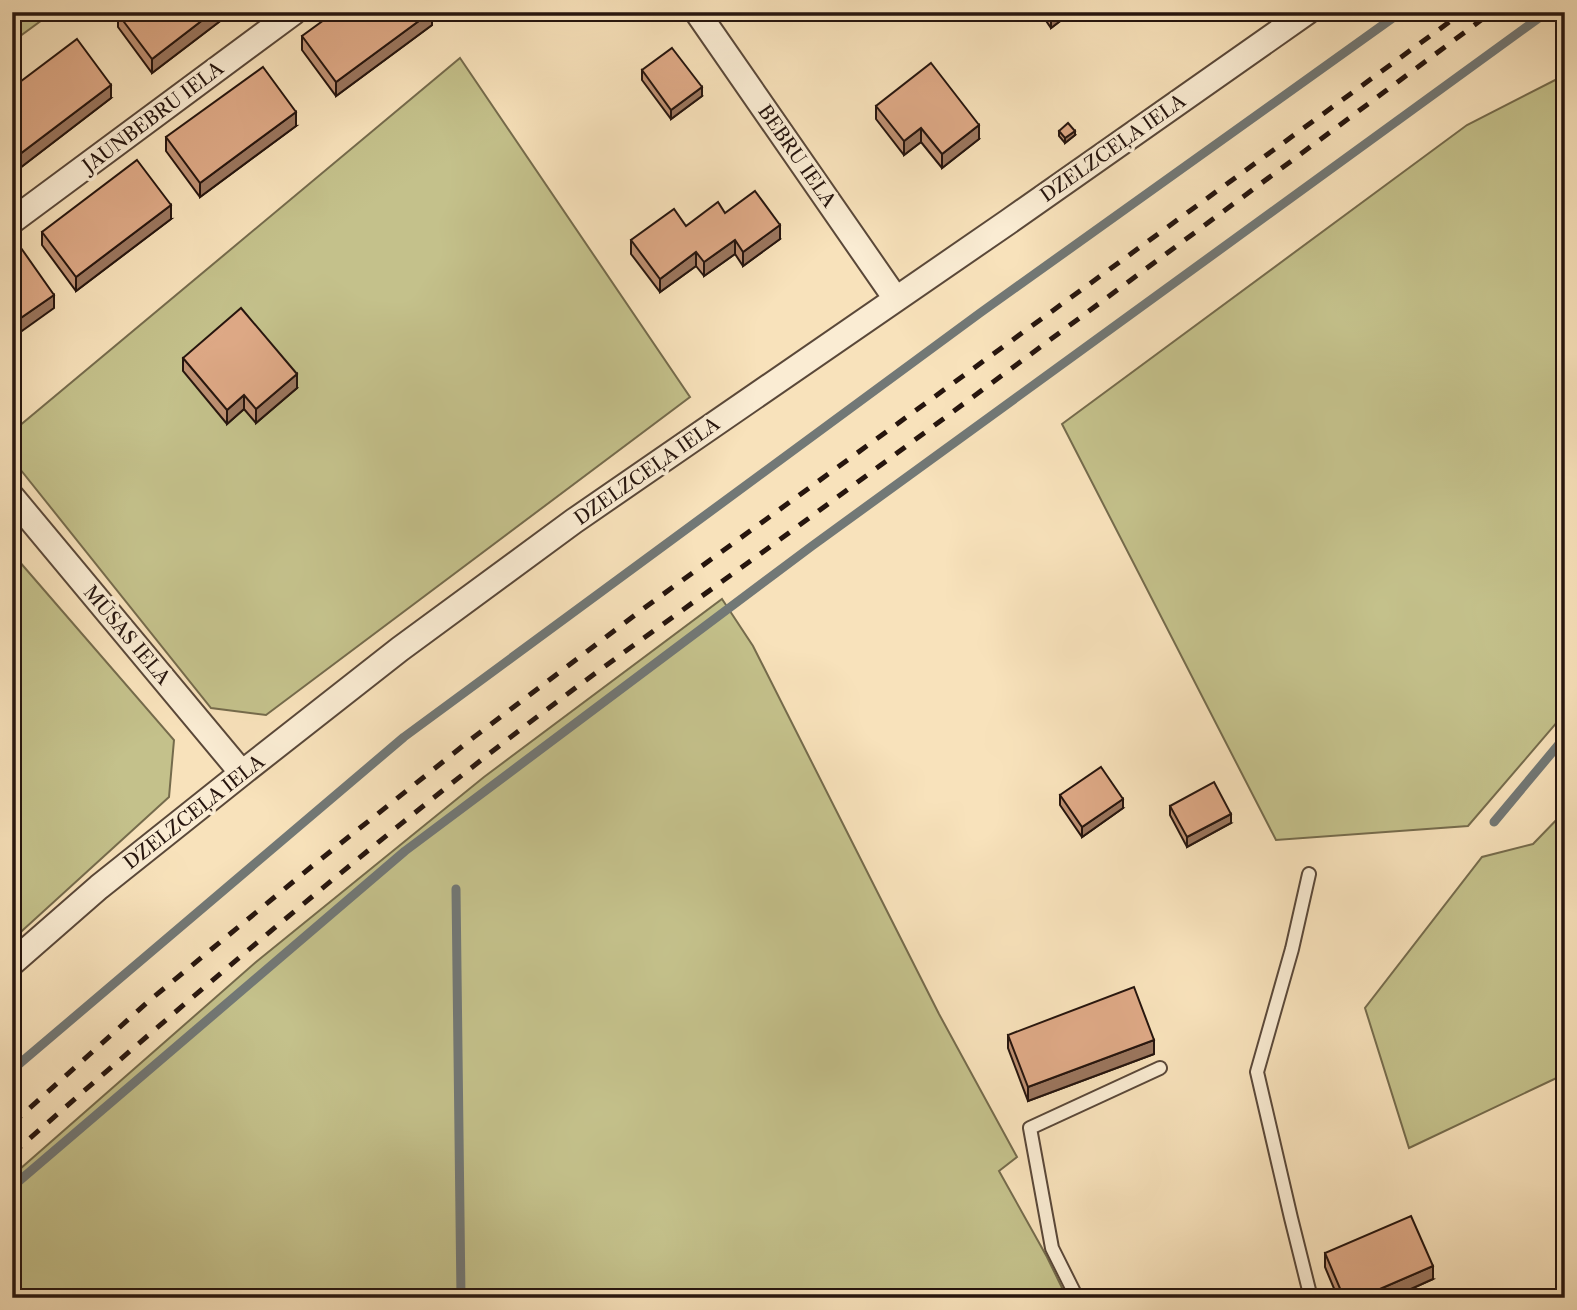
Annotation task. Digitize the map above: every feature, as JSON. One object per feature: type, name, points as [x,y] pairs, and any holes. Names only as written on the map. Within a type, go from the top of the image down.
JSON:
[{"type":"street","name":"JAUNBEBRU IELA","points":[[12,221],[294,12]]},
{"type":"street","name":"BEBRU IELA","points":[[697,12],[896,299]]},
{"type":"street","name":"DZELZCEĻA IELA","points":[[12,963],[99,887],[400,649],[574,521],[1307,12]]},
{"type":"street","name":"MŪSAS IELA","points":[[12,497],[242,774]]},
{"type":"lane","points":[[1309,874],[1292,949],[1257,1072],[1311,1298]]},
{"type":"lane","points":[[1077,1298],[1052,1248],[1030,1128],[1160,1068]]},
{"type":"shaded area","points":[[12,12],[53,12],[12,42]]},
{"type":"shaded area","points":[[460,58],[690,397],[266,715],[211,708],[12,459],[12,432]]},
{"type":"shaded area","points":[[1565,75],[1565,713],[1468,826],[1276,840],[1062,424],[1467,125]]},
{"type":"shaded area","points":[[12,553],[174,740],[169,797],[12,940]]},
{"type":"shaded area","points":[[722,599],[753,646],[939,1014],[1017,1157],[999,1171],[1067,1298],[12,1298],[12,1176],[256,962],[484,777]]},
{"type":"shaded area","points":[[1565,811],[1565,1074],[1409,1148],[1365,1008],[1482,857],[1533,844]]},
{"type":"building","points":[[119,12],[213,12],[152,59]]},
{"type":"building","points":[[335,12],[431,12],[336,82],[302,36]]},
{"type":"building","points":[[1047,12],[1060,12],[1051,18]]},
{"type":"building","points":[[77,39],[111,85],[16,157],[12,152],[12,88]]},
{"type":"building","points":[[672,48],[702,87],[671,110],[642,70]]},
{"type":"building","points":[[931,63],[979,125],[942,154],[921,128],[904,141],[876,106]]},
{"type":"building","points":[[263,67],[296,112],[200,183],[166,137]]},
{"type":"building","points":[[1068,123],[1075,131],[1065,138],[1059,131]]},
{"type":"building","points":[[137,160],[171,205],[76,277],[42,232]]},
{"type":"building","points":[[755,191],[780,225],[743,252],[735,240],[704,262],[696,252],[660,279],[631,240],[674,209],[686,226],[718,202],[725,213]]},
{"type":"building","points":[[21,248],[54,295],[12,324],[12,254]]},
{"type":"building","points":[[241,308],[297,374],[256,409],[244,395],[227,410],[183,358]]},
{"type":"building","points":[[1101,767],[1123,799],[1082,827],[1060,795]]},
{"type":"building","points":[[1214,782],[1231,814],[1187,837],[1170,806]]},
{"type":"building","points":[[1134,987],[1154,1040],[1028,1087],[1008,1035]]},
{"type":"building","points":[[1411,1216],[1433,1266],[1359,1298],[1344,1298],[1325,1253]]},
{"type":"waterway","points":[[12,1070],[404,737],[980,313],[1401,12]]},
{"type":"waterway","points":[[12,1187],[405,851],[812,546],[1547,12]]},
{"type":"waterway","points":[[1494,822],[1565,737]]},
{"type":"waterway","points":[[456,889],[461,1298]]},
{"type":"railway","points":[[12,1124],[150,1000],[474,737],[647,606],[1463,12]]},
{"type":"railway","points":[[12,1154],[311,898],[532,720],[1492,12]]}]
